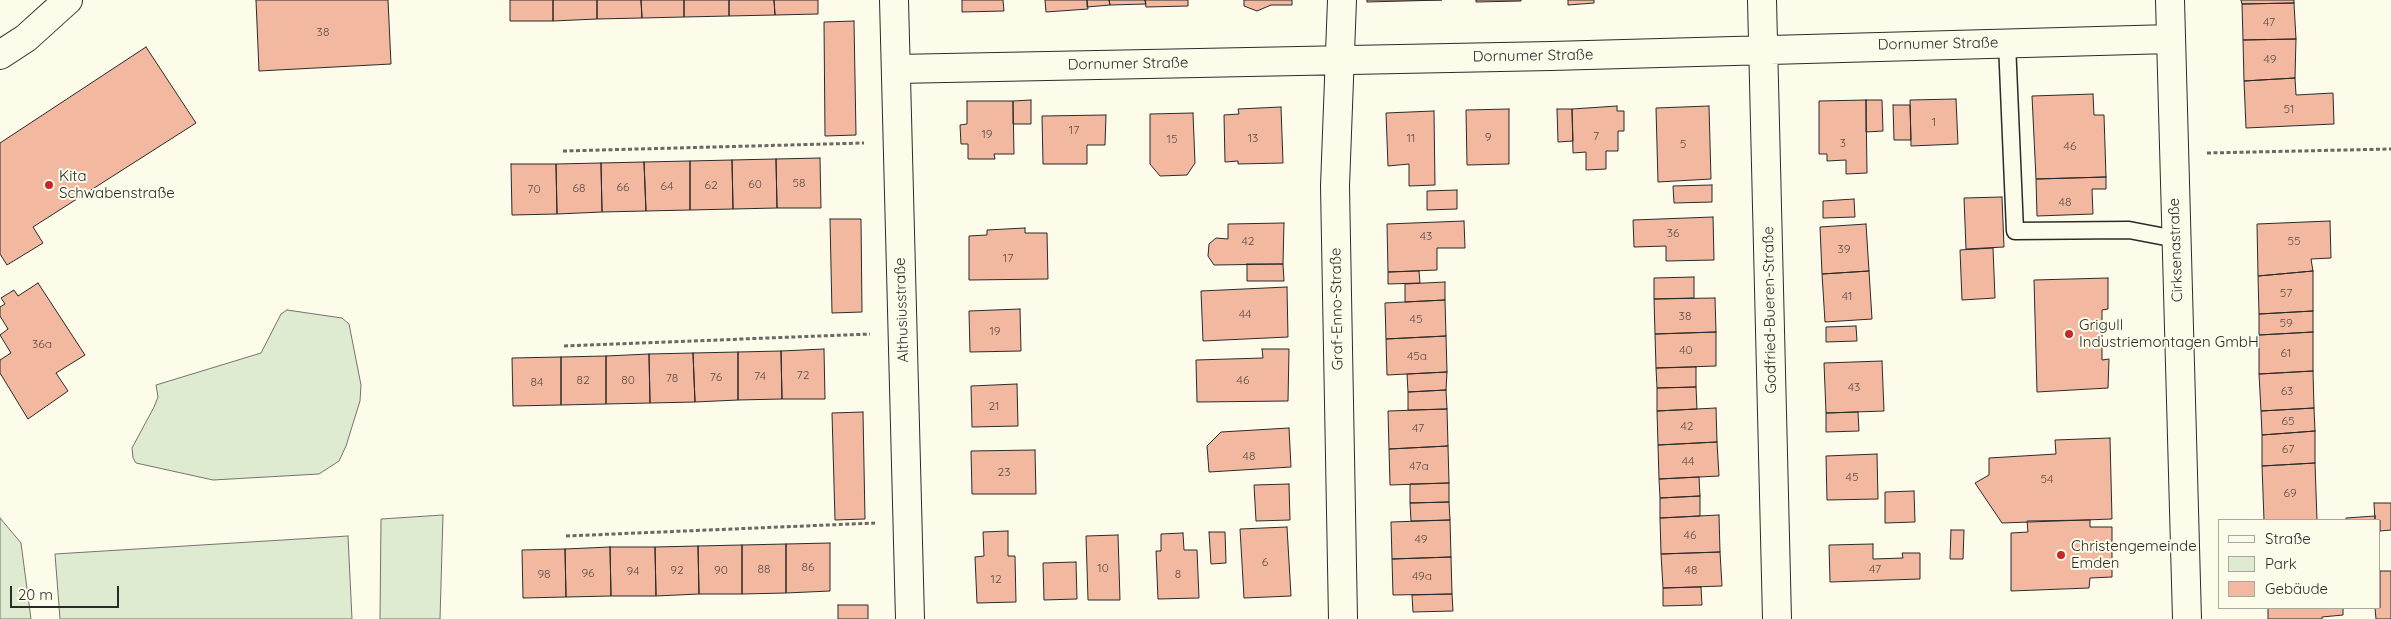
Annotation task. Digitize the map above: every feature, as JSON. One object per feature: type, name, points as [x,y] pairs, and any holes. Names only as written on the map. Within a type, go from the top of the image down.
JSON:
[{"type":"street","points":[[0,56],[26,38],[68,0]]},
{"type":"street","name":"Althusiusstraße","points":[[894,0],[910,619]]},
{"type":"street","name":"Graf-Enno-Straße","points":[[1342,0],[1338,60],[1335,186],[1343,619]]},
{"type":"street","name":"Godfried-Bueren-Straße","points":[[1762,0],[1777,619]]},
{"type":"street","name":"Cirksenastraße","points":[[2170,0],[2187,619]]},
{"type":"street","name":"Dornumer Straße","points":[[896,69],[2171,39]]},
{"type":"lane","points":[[2006,43],[2015,230],[2129,230],[2176,239]]},
{"type":"path","points":[[563,151],[897,142]]},
{"type":"path","points":[[2173,154],[2391,149]]},
{"type":"path","points":[[564,346],[903,333]]},
{"type":"path","points":[[566,536],[908,522]]},
{"type":"green space","points":[[287,310],[342,318],[349,324],[361,385],[360,401],[346,446],[339,461],[319,474],[213,480],[136,463],[133,458],[132,448],[158,397],[156,385],[261,353],[281,314]]},
{"type":"green space","points":[[443,515],[440,619],[380,619],[381,519]]},
{"type":"green space","points":[[0,518],[21,543],[31,619],[0,619]]},
{"type":"green space","points":[[348,536],[352,619],[60,619],[55,554]]},
{"type":"building","points":[[256,0],[388,0],[391,64],[259,71]]},
{"type":"building","points":[[510,0],[553,0],[553,21],[510,21]]},
{"type":"building","points":[[553,0],[597,0],[597,19],[553,21]]},
{"type":"building","points":[[597,0],[641,0],[642,18],[597,19]]},
{"type":"building","points":[[641,0],[684,0],[684,17],[642,18]]},
{"type":"building","points":[[684,0],[729,0],[729,16],[684,17]]},
{"type":"building","points":[[729,0],[774,0],[775,15],[729,16]]},
{"type":"building","points":[[774,0],[818,0],[818,14],[775,15]]},
{"type":"building","points":[[962,0],[1003,0],[1004,11],[962,12]]},
{"type":"building","points":[[1045,0],[1087,0],[1088,9],[1046,12]]},
{"type":"building","points":[[1087,0],[1109,0],[1110,5],[1087,7]]},
{"type":"building","points":[[1109,0],[1145,0],[1146,4],[1110,5]]},
{"type":"building","points":[[1145,0],[1188,0],[1188,6],[1146,7]]},
{"type":"building","points":[[1244,0],[1292,0],[1292,5],[1271,5],[1257,11],[1244,6]]},
{"type":"building","points":[[1367,0],[1442,0],[1367,2]]},
{"type":"building","points":[[1476,0],[1521,0],[1521,1],[1476,2]]},
{"type":"building","points":[[1568,0],[1594,0],[1594,3],[1568,5]]},
{"type":"building","points":[[2241,0],[2294,0],[2294,3],[2242,4]]},
{"type":"building","points":[[2294,3],[2296,39],[2243,40],[2242,4]]},
{"type":"building","points":[[854,21],[856,135],[825,136],[824,22]]},
{"type":"building","points":[[2296,39],[2295,78],[2244,81],[2243,40]]},
{"type":"building","name":"Kita Schwabenstraße","points":[[146,47],[196,123],[33,227],[43,243],[7,265],[0,254],[0,143]]},
{"type":"building","points":[[2295,78],[2296,95],[2333,93],[2334,124],[2246,128],[2244,81]]},
{"type":"building","points":[[2093,94],[2094,115],[2104,115],[2106,177],[2036,179],[2032,96]]},
{"type":"building","points":[[1956,99],[1958,144],[1911,146],[1910,100]]},
{"type":"building","points":[[1031,100],[1031,124],[1013,124],[1013,101]]},
{"type":"building","points":[[1866,100],[1882,100],[1883,131],[1866,132]]},
{"type":"building","points":[[1866,100],[1867,173],[1846,174],[1846,160],[1827,161],[1827,154],[1819,154],[1819,101]]},
{"type":"building","points":[[967,101],[1013,101],[1014,154],[994,154],[995,159],[968,159],[968,144],[961,144],[960,125],[967,124]]},
{"type":"building","points":[[1893,105],[1910,105],[1911,140],[1894,140]]},
{"type":"building","points":[[1617,106],[1617,111],[1624,111],[1624,131],[1618,131],[1618,151],[1606,151],[1606,169],[1586,170],[1586,152],[1573,153],[1572,109]]},
{"type":"building","points":[[1709,106],[1711,179],[1658,182],[1656,108]]},
{"type":"building","points":[[1281,107],[1283,163],[1238,164],[1238,161],[1225,162],[1224,115],[1239,114],[1238,109]]},
{"type":"building","points":[[1509,109],[1509,164],[1467,165],[1466,110]]},
{"type":"building","points":[[1557,109],[1572,109],[1573,141],[1558,142]]},
{"type":"building","points":[[1434,111],[1435,185],[1409,186],[1409,164],[1388,166],[1386,113]]},
{"type":"building","points":[[1193,113],[1195,163],[1187,175],[1160,176],[1150,164],[1150,114]]},
{"type":"building","points":[[1106,115],[1105,145],[1087,145],[1087,164],[1043,164],[1042,116]]},
{"type":"building","points":[[820,158],[821,208],[777,208],[776,159]]},
{"type":"building","points":[[776,159],[777,208],[733,209],[732,160]]},
{"type":"building","points":[[732,160],[733,209],[690,210],[690,161]]},
{"type":"building","points":[[690,161],[690,210],[646,211],[644,162]]},
{"type":"building","points":[[644,162],[646,211],[602,212],[601,163]]},
{"type":"building","points":[[601,163],[602,212],[557,214],[556,164]]},
{"type":"building","points":[[511,164],[556,164],[557,214],[512,215]]},
{"type":"building","points":[[2106,177],[2106,189],[2092,189],[2093,214],[2037,216],[2036,179]]},
{"type":"building","points":[[1712,185],[1712,202],[1674,203],[1673,186]]},
{"type":"building","points":[[1457,190],[1457,209],[1427,210],[1427,191]]},
{"type":"building","points":[[2002,197],[2004,247],[1966,249],[1964,198]]},
{"type":"building","points":[[1854,199],[1855,217],[1823,218],[1823,201]]},
{"type":"building","points":[[1713,217],[1714,260],[1666,261],[1666,246],[1634,247],[1633,220]]},
{"type":"building","points":[[830,219],[861,219],[862,312],[832,313]]},
{"type":"building","points":[[1464,221],[1465,248],[1437,248],[1437,270],[1388,272],[1387,224]]},
{"type":"building","points":[[2330,221],[2331,258],[2311,259],[2313,271],[2258,276],[2257,224]]},
{"type":"building","points":[[1284,223],[1283,264],[1214,265],[1208,256],[1209,244],[1216,238],[1228,239],[1228,224]]},
{"type":"building","points":[[1866,224],[1869,271],[1822,274],[1820,227]]},
{"type":"building","points":[[1025,228],[1025,233],[1047,233],[1048,279],[969,280],[969,236],[987,235],[987,230]]},
{"type":"building","points":[[1993,248],[1995,298],[1962,300],[1960,250]]},
{"type":"building","points":[[1247,264],[1283,264],[1284,281],[1247,281]]},
{"type":"building","points":[[1419,271],[1420,283],[1388,284],[1388,272]]},
{"type":"building","points":[[1869,271],[1872,319],[1825,322],[1822,274]]},
{"type":"building","points":[[2313,271],[2313,311],[2259,314],[2258,276]]},
{"type":"building","points":[[1694,277],[1694,298],[1654,299],[1654,278]]},
{"type":"building","name":"Grigull Industriemontagen GmbH","points":[[2108,278],[2108,309],[2102,310],[2102,360],[2109,359],[2108,388],[2037,392],[2034,280]]},
{"type":"building","points":[[1445,282],[1445,300],[1405,302],[1405,284]]},
{"type":"building","points":[[38,283],[85,355],[56,373],[68,391],[28,419],[0,373],[0,360],[11,353],[0,335],[8,329],[0,316],[0,307],[5,304],[1,298],[14,290],[18,296]]},
{"type":"building","points":[[1287,287],[1288,337],[1203,341],[1201,291]]},
{"type":"building","points":[[1715,298],[1716,332],[1655,334],[1654,299]]},
{"type":"building","points":[[1445,300],[1446,336],[1386,339],[1385,303]]},
{"type":"building","points":[[1020,309],[1021,351],[970,352],[969,311]]},
{"type":"building","points":[[2313,311],[2313,332],[2259,335],[2259,314]]},
{"type":"building","points":[[1856,326],[1857,341],[1826,342],[1826,327]]},
{"type":"building","points":[[1716,332],[1716,366],[1656,368],[1655,334]]},
{"type":"building","points":[[2313,332],[2313,371],[2259,374],[2259,335]]},
{"type":"building","points":[[1446,336],[1447,372],[1387,375],[1386,339]]},
{"type":"building","points":[[824,349],[825,399],[782,399],[781,351]]},
{"type":"building","points":[[1262,349],[1289,349],[1288,401],[1197,402],[1196,360],[1263,358]]},
{"type":"building","points":[[781,351],[782,399],[738,400],[738,352]]},
{"type":"building","points":[[738,352],[738,400],[695,402],[693,353]]},
{"type":"building","points":[[693,353],[695,402],[650,403],[649,354]]},
{"type":"building","points":[[649,354],[650,403],[606,404],[606,356]]},
{"type":"building","points":[[606,356],[606,404],[561,405],[561,357]]},
{"type":"building","points":[[561,357],[561,405],[513,406],[512,358]]},
{"type":"building","points":[[1882,361],[1884,411],[1826,413],[1824,363]]},
{"type":"building","points":[[1696,367],[1696,387],[1657,388],[1656,368]]},
{"type":"building","points":[[2313,371],[2314,408],[2261,411],[2259,374]]},
{"type":"building","points":[[1447,372],[1446,390],[1408,392],[1407,374]]},
{"type":"building","points":[[1017,384],[1018,426],[972,427],[971,386]]},
{"type":"building","points":[[1696,387],[1697,409],[1657,411],[1657,388]]},
{"type":"building","points":[[1446,390],[1447,409],[1408,410],[1408,392]]},
{"type":"building","points":[[1716,408],[1717,442],[1658,445],[1657,411]]},
{"type":"building","points":[[2314,408],[2315,431],[2262,435],[2261,411]]},
{"type":"building","points":[[1447,409],[1448,446],[1389,449],[1388,411]]},
{"type":"building","points":[[863,412],[865,519],[835,520],[832,413]]},
{"type":"building","points":[[1858,412],[1859,431],[1826,432],[1826,413]]},
{"type":"building","points":[[1289,428],[1291,467],[1209,472],[1207,446],[1221,432]]},
{"type":"building","points":[[2315,431],[2315,463],[2262,466],[2262,435]]},
{"type":"building","points":[[2110,438],[2112,519],[2002,523],[1975,483],[1989,475],[1989,458],[2056,454],[2055,440]]},
{"type":"building","points":[[1717,442],[1719,476],[1659,479],[1658,445]]},
{"type":"building","points":[[1448,446],[1449,483],[1390,485],[1389,449]]},
{"type":"building","points":[[1035,450],[1036,494],[972,494],[971,451]]},
{"type":"building","points":[[1877,454],[1878,499],[1827,500],[1826,456]]},
{"type":"building","points":[[2315,463],[2317,519],[2264,519],[2262,466]]},
{"type":"building","points":[[1699,477],[1700,496],[1660,498],[1659,479]]},
{"type":"building","points":[[1449,483],[1449,502],[1410,503],[1410,484]]},
{"type":"building","points":[[1289,484],[1290,520],[1256,521],[1254,485]]},
{"type":"building","points":[[1914,491],[1915,522],[1885,523],[1885,492]]},
{"type":"building","points":[[1700,496],[1700,516],[1660,518],[1660,498]]},
{"type":"building","points":[[1449,502],[1450,520],[1411,521],[1410,503]]},
{"type":"building","points":[[2374,503],[2391,503],[2391,530],[2381,531],[2381,519],[2375,519]]},
{"type":"building","points":[[1719,515],[1720,552],[1661,554],[1660,518]]},
{"type":"building","points":[[2375,516],[2375,519],[2346,518]]},
{"type":"building","points":[[1450,520],[1451,557],[1392,559],[1391,522]]},
{"type":"building","name":"Christengemeinde Emden","points":[[2090,520],[2090,527],[2112,527],[2112,577],[2090,578],[2089,588],[2011,591],[2011,533],[2028,532],[2027,521]]},
{"type":"building","points":[[1287,527],[1291,596],[1244,598],[1240,529]]},
{"type":"building","points":[[1951,530],[1964,530],[1963,559],[1950,559]]},
{"type":"building","points":[[1008,531],[1008,556],[1015,556],[1016,602],[977,603],[975,557],[984,556],[983,532]]},
{"type":"building","points":[[1209,532],[1225,532],[1226,563],[1211,564]]},
{"type":"building","points":[[1183,533],[1184,550],[1197,550],[1199,598],[1158,599],[1156,551],[1161,551],[1161,534]]},
{"type":"building","points":[[1118,535],[1120,600],[1088,600],[1086,536]]},
{"type":"building","points":[[830,543],[830,591],[786,593],[786,544]]},
{"type":"building","points":[[786,544],[786,593],[742,594],[742,545]]},
{"type":"building","points":[[1873,544],[1873,559],[1903,558],[1902,553],[1920,553],[1920,579],[1830,582],[1829,545]]},
{"type":"building","points":[[742,545],[742,594],[699,594],[698,546]]},
{"type":"building","points":[[698,546],[699,594],[656,596],[655,547]]},
{"type":"building","points":[[610,547],[655,547],[656,596],[611,596]]},
{"type":"building","points":[[610,547],[611,596],[566,597],[565,549]]},
{"type":"building","points":[[565,549],[566,597],[523,598],[522,550]]},
{"type":"building","points":[[1720,552],[1722,586],[1663,588],[1661,554]]},
{"type":"building","points":[[1451,557],[1452,594],[1393,595],[1392,559]]},
{"type":"building","points":[[1076,562],[1077,599],[1044,600],[1043,563]]},
{"type":"building","points":[[2381,571],[2391,571],[2391,619],[2376,619],[2375,609],[2381,609]]},
{"type":"building","points":[[1701,587],[1702,605],[1663,606],[1663,588]]},
{"type":"building","points":[[1452,594],[1453,611],[1413,612],[1412,595]]},
{"type":"building","points":[[838,605],[868,605],[868,619],[838,619]]},
{"type":"building","points":[[2268,609],[2343,609],[2343,615],[2322,617],[2322,619],[2268,619]]},
{"type":"place","name":"Kita Schwabenstraße","points":[[49,185]]},
{"type":"place","name":"Grigull Industriemontagen GmbH","points":[[2069,334]]},
{"type":"place","name":"Christengemeinde Emden","points":[[2061,555]]}]
